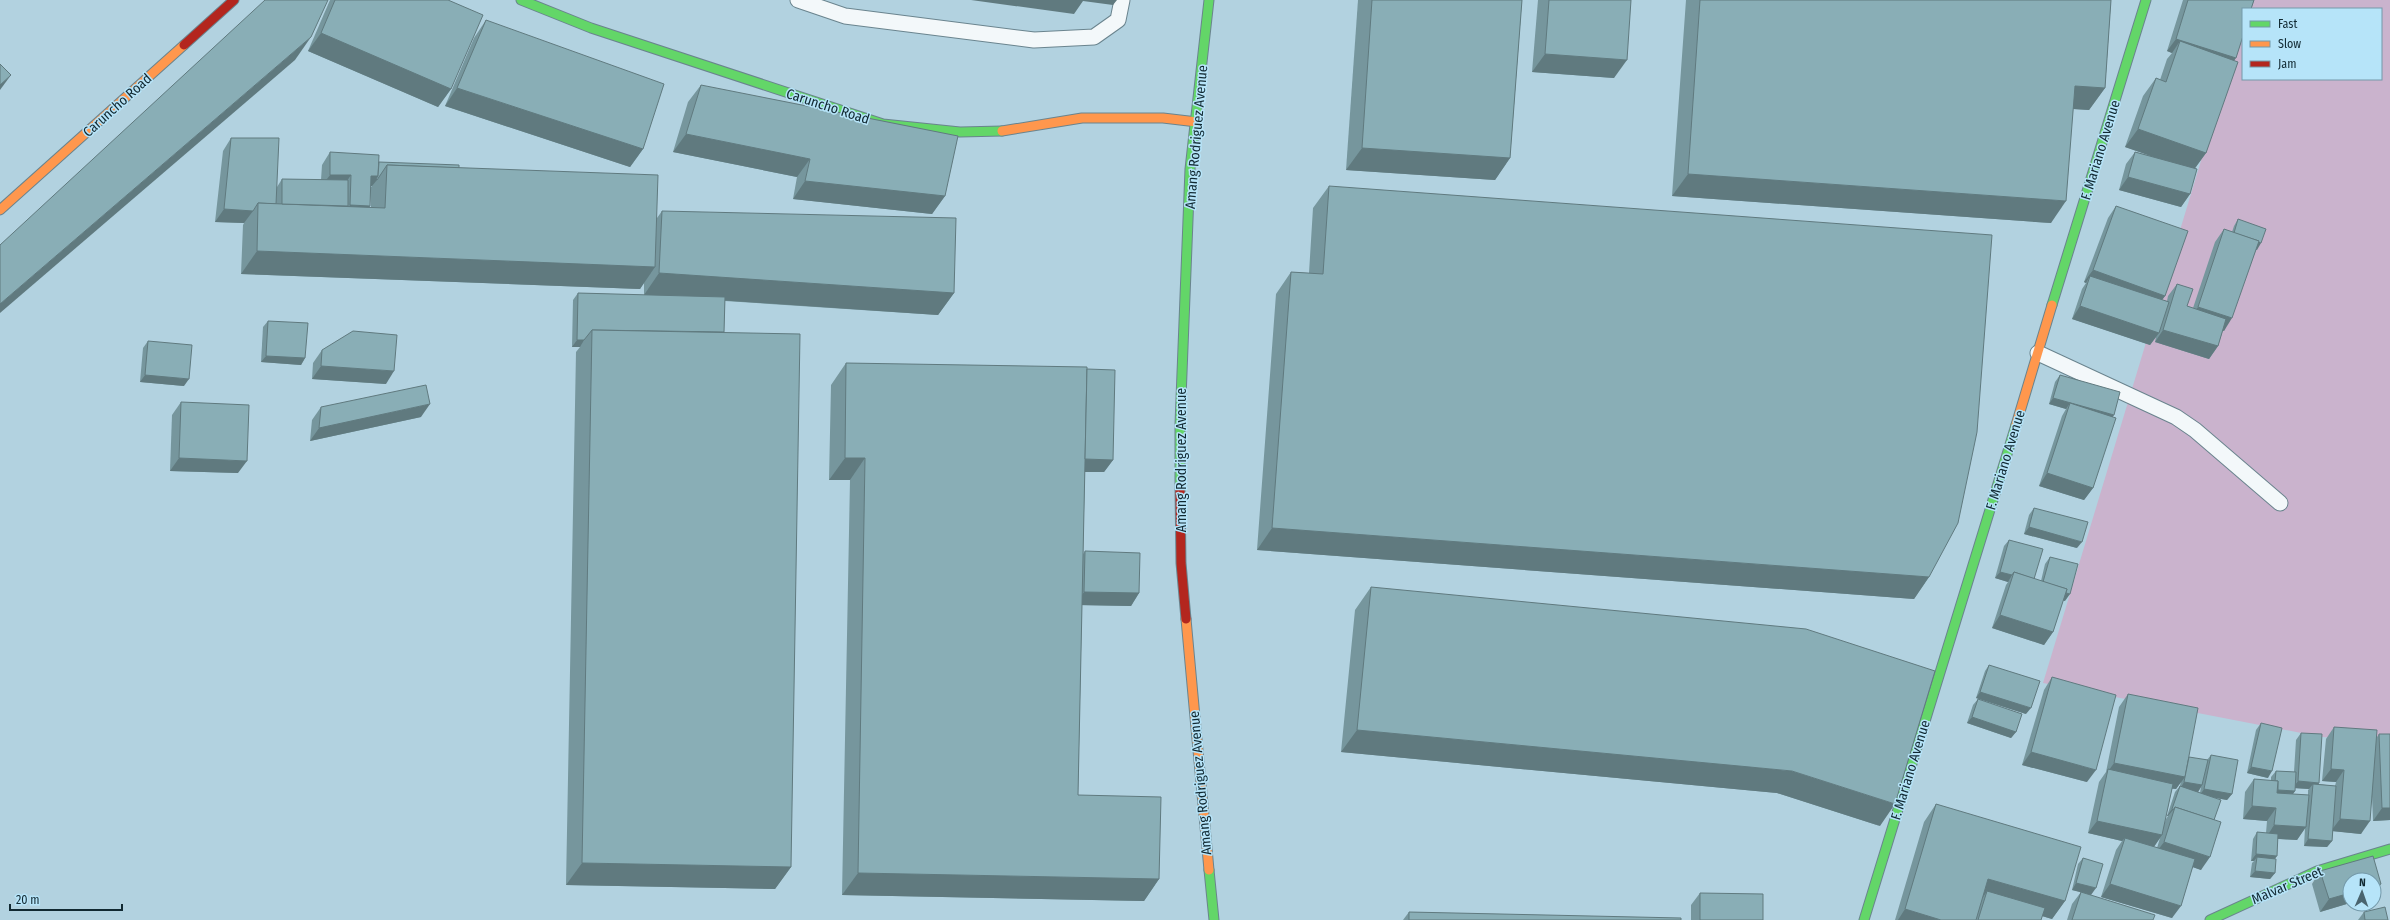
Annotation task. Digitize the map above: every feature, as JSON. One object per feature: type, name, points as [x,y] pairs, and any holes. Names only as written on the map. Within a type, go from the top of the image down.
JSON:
[{"type":"street","name":"Caruncho Road","points":[[0,210],[234,0]]},
{"type":"street","name":"Caruncho Road","points":[[521,0],[592,28],[883,124],[960,132],[1004,131],[1082,118],[1163,118],[1197,122]]},
{"type":"street","name":"Amang Rodriguez Avenue","points":[[1209,0],[1197,122],[1190,170],[1181,357],[1180,424],[1181,563],[1200,785],[1214,920]]},
{"type":"street","name":"F. Mariano Avenue","points":[[1864,920],[2146,0]]},
{"type":"street","name":"Malvar Street","points":[[2210,920],[2317,871],[2390,849]]},
{"type":"lane","points":[[798,0],[845,16],[1034,40],[1094,37],[1118,20],[1122,0]]},
{"type":"lane","points":[[2038,353],[2176,417],[2195,430],[2280,503]]},
{"type":"shaded area","points":[[2250,0],[2390,0],[2390,742],[2322,737],[2043,683],[2242,25],[2242,80],[2382,80],[2382,8],[2247,8]]},
{"type":"building","points":[[265,0],[328,0],[311,37],[0,304],[0,245]]},
{"type":"building","points":[[335,0],[448,0],[483,15],[451,89],[321,33]]},
{"type":"building","points":[[1372,0],[1522,0],[1510,158],[1362,148]]},
{"type":"building","points":[[1549,0],[1631,0],[1627,60],[1545,54]]},
{"type":"building","points":[[1700,0],[2111,0],[2105,88],[2075,86],[2066,201],[1688,174]]},
{"type":"building","points":[[2188,0],[2254,0],[2251,8],[2242,8],[2242,39],[2236,58],[2176,39]]},
{"type":"building","points":[[486,20],[664,84],[643,149],[457,88]]},
{"type":"building","points":[[2180,41],[2238,62],[2206,153],[2138,129],[2156,78],[2166,82]]},
{"type":"building","points":[[0,64],[11,75],[0,85]]},
{"type":"building","points":[[701,85],[958,136],[945,196],[805,181],[810,159],[686,134]]},
{"type":"building","points":[[231,138],[279,138],[276,204],[258,203],[253,211],[224,209]]},
{"type":"building","points":[[330,152],[379,155],[378,176],[371,176],[370,206],[350,205],[351,175],[330,175]]},
{"type":"building","points":[[2135,152],[2197,169],[2190,194],[2128,177]]},
{"type":"building","points":[[379,162],[459,165],[459,168],[387,165],[377,180]]},
{"type":"building","points":[[387,165],[658,175],[655,267],[257,251],[258,203],[385,208]]},
{"type":"building","points":[[282,179],[348,180],[348,206],[282,204]]},
{"type":"building","points":[[1329,186],[1992,235],[1977,432],[1958,523],[1929,577],[1272,528],[1291,272],[1323,274]]},
{"type":"building","points":[[2116,206],[2188,231],[2165,296],[2093,270]]},
{"type":"building","points":[[662,211],[956,218],[954,293],[659,273]]},
{"type":"building","points":[[2238,219],[2266,229],[2261,243],[2234,233]]},
{"type":"building","points":[[2224,229],[2259,241],[2232,318],[2198,307]]},
{"type":"building","points":[[2090,276],[2169,302],[2159,333],[2080,306]]},
{"type":"building","points":[[2177,284],[2193,289],[2187,306],[2226,319],[2218,346],[2163,330]]},
{"type":"building","points":[[578,293],[725,297],[724,332],[592,330],[584,340],[577,340]]},
{"type":"building","points":[[268,321],[308,323],[305,358],[266,356]]},
{"type":"building","points":[[592,330],[800,334],[791,867],[582,863]]},
{"type":"building","points":[[353,331],[397,335],[394,371],[321,366],[322,350]]},
{"type":"building","points":[[148,341],[192,345],[189,379],[145,375]]},
{"type":"building","points":[[846,363],[1087,367],[1078,795],[1161,797],[1159,879],[858,873],[865,458],[845,458]]},
{"type":"building","points":[[1087,369],[1115,370],[1113,460],[1085,459]]},
{"type":"building","points":[[2060,375],[2120,392],[2114,415],[2053,398]]},
{"type":"building","points":[[426,385],[430,404],[319,428],[321,407]]},
{"type":"building","points":[[181,402],[249,405],[247,461],[179,458]]},
{"type":"building","points":[[2070,403],[2116,418],[2093,488],[2047,473]]},
{"type":"building","points":[[2034,508],[2088,522],[2082,542],[2029,527]]},
{"type":"building","points":[[2009,540],[2043,549],[2034,579],[2014,572],[2012,575],[2000,572]]},
{"type":"building","points":[[1085,551],[1140,553],[1139,593],[1084,592]]},
{"type":"building","points":[[2050,557],[2078,564],[2070,594],[2066,593],[2067,589],[2043,582]]},
{"type":"building","points":[[2014,572],[2067,589],[2053,632],[2000,615]]},
{"type":"building","points":[[1371,587],[1806,629],[1935,671],[1895,804],[1792,771],[1357,730]]},
{"type":"building","points":[[1989,665],[2040,681],[2031,708],[1980,692]]},
{"type":"building","points":[[2052,677],[2116,695],[2096,770],[2031,752]]},
{"type":"building","points":[[2128,694],[2198,708],[2185,777],[2114,763]]},
{"type":"building","points":[[1978,699],[2022,714],[2016,732],[1972,717]]},
{"type":"building","points":[[2261,723],[2282,728],[2272,771],[2251,767]]},
{"type":"building","points":[[2334,727],[2377,730],[2370,821],[2340,819],[2344,770],[2331,769]]},
{"type":"building","points":[[2301,733],[2322,734],[2319,783],[2298,781]]},
{"type":"building","points":[[2379,734],[2390,734],[2390,808],[2382,808]]},
{"type":"building","points":[[2211,755],[2238,760],[2232,794],[2204,789]]},
{"type":"building","points":[[2189,757],[2208,760],[2202,785],[2184,782]]},
{"type":"building","points":[[2108,769],[2173,784],[2162,835],[2097,821]]},
{"type":"building","points":[[2276,771],[2296,772],[2295,791],[2278,790],[2278,781],[2275,781]]},
{"type":"building","points":[[2254,779],[2278,781],[2277,793],[2309,795],[2306,827],[2274,825],[2276,808],[2252,806]]},
{"type":"building","points":[[2313,784],[2336,786],[2332,841],[2308,839]]},
{"type":"building","points":[[2180,786],[2221,800],[2214,820],[2175,807],[2173,810],[2172,809]]},
{"type":"building","points":[[1936,804],[2081,847],[2065,901],[1988,879],[1976,920],[1941,920],[1905,909]]},
{"type":"building","points":[[2175,807],[2221,822],[2210,857],[2164,842]]},
{"type":"building","points":[[2257,832],[2278,834],[2277,856],[2256,854]]},
{"type":"building","points":[[2125,838],[2195,859],[2181,906],[2110,884]]},
{"type":"building","points":[[2373,856],[2378,872],[2342,872],[2342,895],[2329,899],[2320,871]]},
{"type":"building","points":[[2257,857],[2276,859],[2275,873],[2255,871]]},
{"type":"building","points":[[2083,858],[2103,864],[2096,888],[2076,883]]},
{"type":"building","points":[[1987,891],[2045,908],[2041,920],[1978,920]]},
{"type":"building","points":[[2081,892],[2155,915],[2153,920],[2072,920]]},
{"type":"building","points":[[1700,893],[1763,894],[1763,920],[1700,920]]},
{"type":"building","points":[[2385,907],[2388,920],[2365,920],[2364,912],[2382,912],[2382,908]]},
{"type":"building","points":[[1409,912],[1681,918],[1681,920],[1409,920]]},
{"type":"traffic: fast","points":[[521,0],[591,28],[883,124],[960,132],[1002,131]]},
{"type":"traffic: fast","points":[[1180,488],[1180,424],[1190,169],[1209,0]]},
{"type":"traffic: fast","points":[[2052,305],[2146,0]]},
{"type":"traffic: fast","points":[[1864,920],[2016,425]]},
{"type":"traffic: fast","points":[[2210,920],[2317,871],[2390,849]]},
{"type":"traffic: fast","points":[[1209,870],[1214,920]]},
{"type":"traffic: slow","points":[[0,210],[184,45]]},
{"type":"traffic: slow","points":[[1002,131],[1082,118],[1163,118],[1197,122]]},
{"type":"traffic: slow","points":[[2016,425],[2052,305]]},
{"type":"traffic: slow","points":[[1186,619],[1209,870]]},
{"type":"traffic: jam","points":[[184,45],[234,0]]},
{"type":"traffic: jam","points":[[1180,488],[1181,563],[1186,619]]}]
